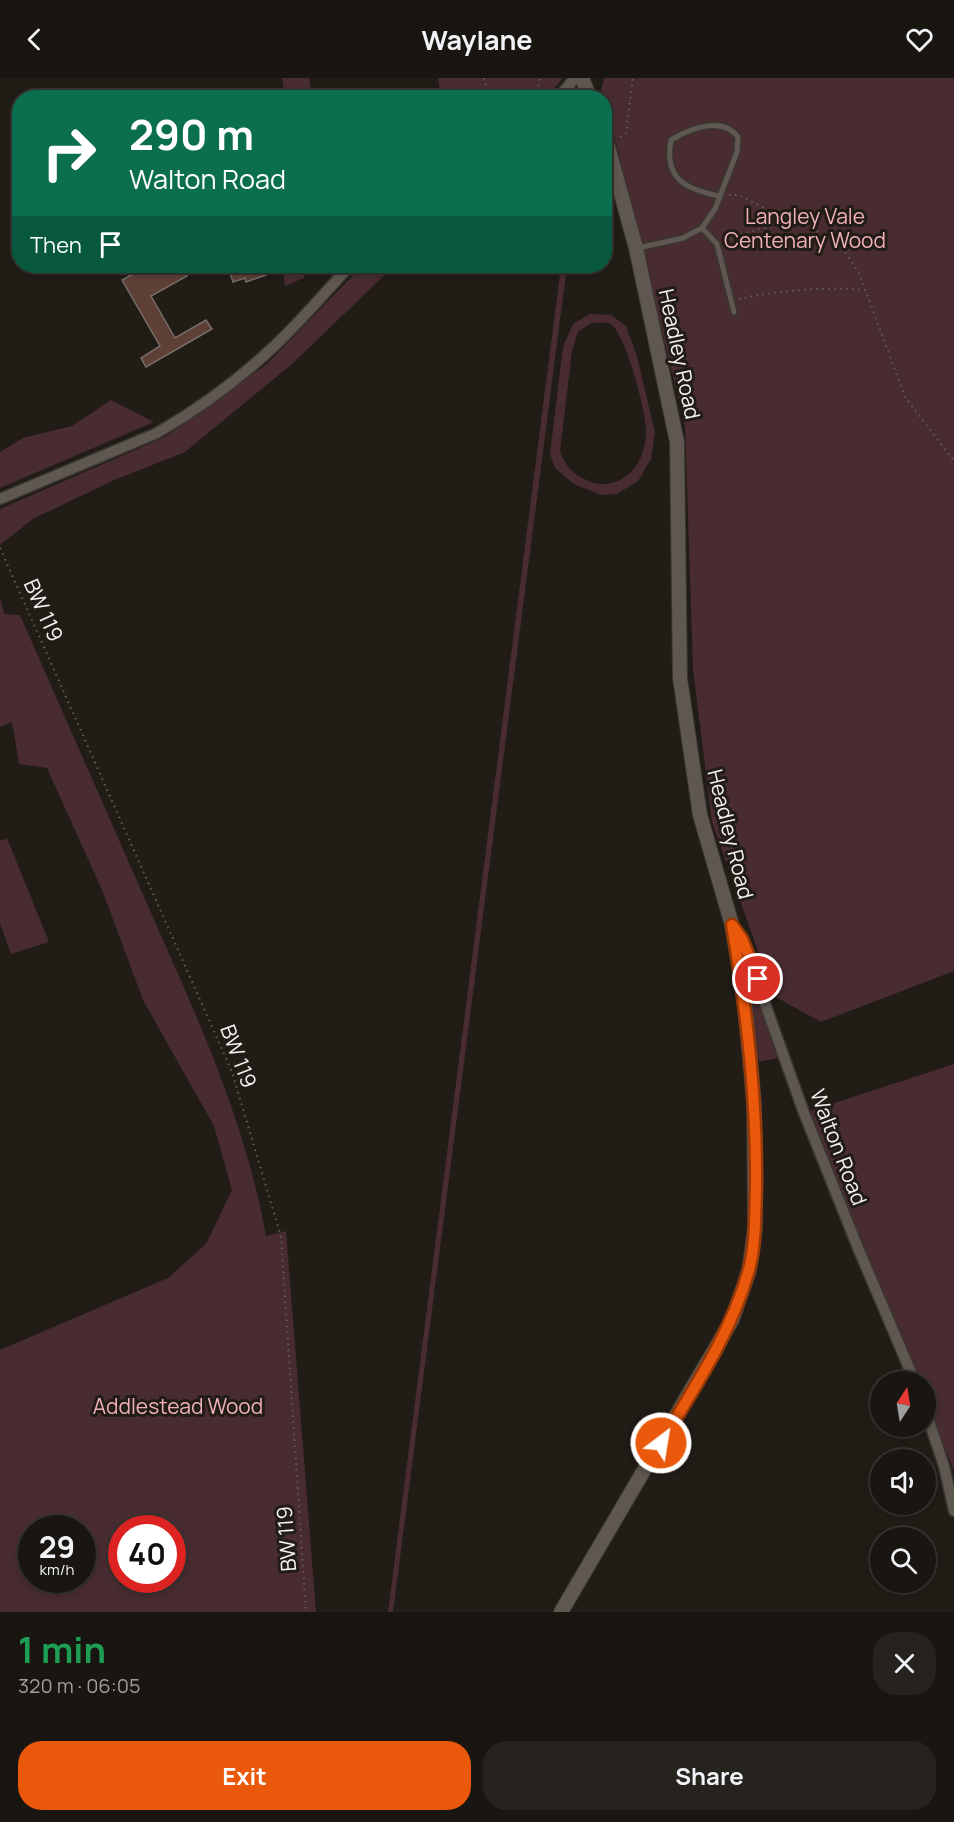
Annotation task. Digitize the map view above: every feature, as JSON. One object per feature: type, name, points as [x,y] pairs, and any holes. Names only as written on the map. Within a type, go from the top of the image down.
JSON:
[{"type":"street","points":[[565,90],[575,78]]},
{"type":"street","name":"Headley Road","points":[[561,1612],[708,1365],[732,1320],[749,1271],[755,1228],[754,1102],[744,993],[732,925],[700,815],[680,678],[677,442],[636,248],[612,157]]},
{"type":"street","points":[[0,499],[157,433],[177,422],[238,378],[272,349],[343,273]]},
{"type":"street","name":"Walton Road","points":[[732,925],[742,939],[804,1113],[910,1371]]},
{"type":"street","points":[[934,1437],[944,1466],[954,1511]]},
{"type":"lane","points":[[636,248],[683,238],[702,228],[716,209],[737,152],[738,137],[731,128],[720,124],[683,133],[671,140],[668,155],[672,172],[685,186],[719,196]]},
{"type":"lane","points":[[702,228],[717,244],[734,312]]},
{"type":"path","points":[[612,137],[626,134],[633,78]]},
{"type":"path","points":[[719,196],[740,195],[766,209],[806,225],[841,246],[859,273],[904,397],[954,461]]},
{"type":"path","points":[[717,244],[749,230],[775,225],[806,225]]},
{"type":"path","points":[[732,301],[755,296],[847,288],[864,290]]},
{"type":"path","name":"BW 119","points":[[0,548],[232,1072],[281,1237],[306,1612]]},
{"type":"green space","points":[[282,78],[309,78],[311,90],[284,90]]},
{"type":"green space","points":[[438,78],[563,78],[553,90],[440,90]]},
{"type":"green space","name":"Langley Vale Centenary Wood","points":[[604,78],[954,78],[954,971],[821,1022],[774,996],[712,822],[693,669],[685,426],[612,127],[612,90],[601,90]]},
{"type":"green space","points":[[283,273],[304,273],[304,278],[285,286]]},
{"type":"green space","points":[[355,273],[387,273],[292,364],[185,452],[112,481],[33,519],[0,545],[0,509],[165,437],[267,364]]},
{"type":"green space","points":[[560,273],[566,273],[393,1612],[388,1612]]},
{"type":"green space","points":[[590,314],[611,315],[626,326],[637,356],[655,433],[651,459],[638,481],[617,494],[601,495],[574,484],[555,468],[550,454],[563,347],[573,324]],"holes":[[[591,323],[609,323],[622,340],[634,374],[646,425],[644,446],[634,468],[621,479],[604,484],[591,482],[575,474],[565,462],[560,451],[572,351],[578,332]]]},
{"type":"green space","points":[[111,400],[154,422],[0,488],[0,452],[23,438],[72,426]]},
{"type":"green space","name":"Addlestead Wood","points":[[0,597],[4,614],[20,615],[203,1032],[246,1153],[266,1236],[286,1231],[316,1612],[0,1612],[0,1350],[168,1278],[206,1244],[232,1190],[214,1126],[143,1000],[102,890],[47,768],[19,764],[12,722],[0,727]]},
{"type":"green space","points":[[7,838],[49,942],[11,954],[0,923],[0,841]]},
{"type":"green space","points":[[745,960],[778,1058],[759,1062],[743,962]]},
{"type":"green space","points":[[954,1064],[954,1470],[936,1429],[936,1371],[911,1371],[804,1113]]},
{"type":"building","points":[[135,273],[185,273],[187,276],[151,296],[175,338],[206,320],[212,329],[146,367],[141,358],[160,346],[122,280]]},
{"type":"building","points":[[230,273],[265,273],[266,275],[246,282],[245,278],[233,282]]},
{"type":"route","points":[[661,1443],[732,1320],[749,1271],[755,1228],[754,1102],[744,993],[732,925],[742,939],[758,979]]}]
